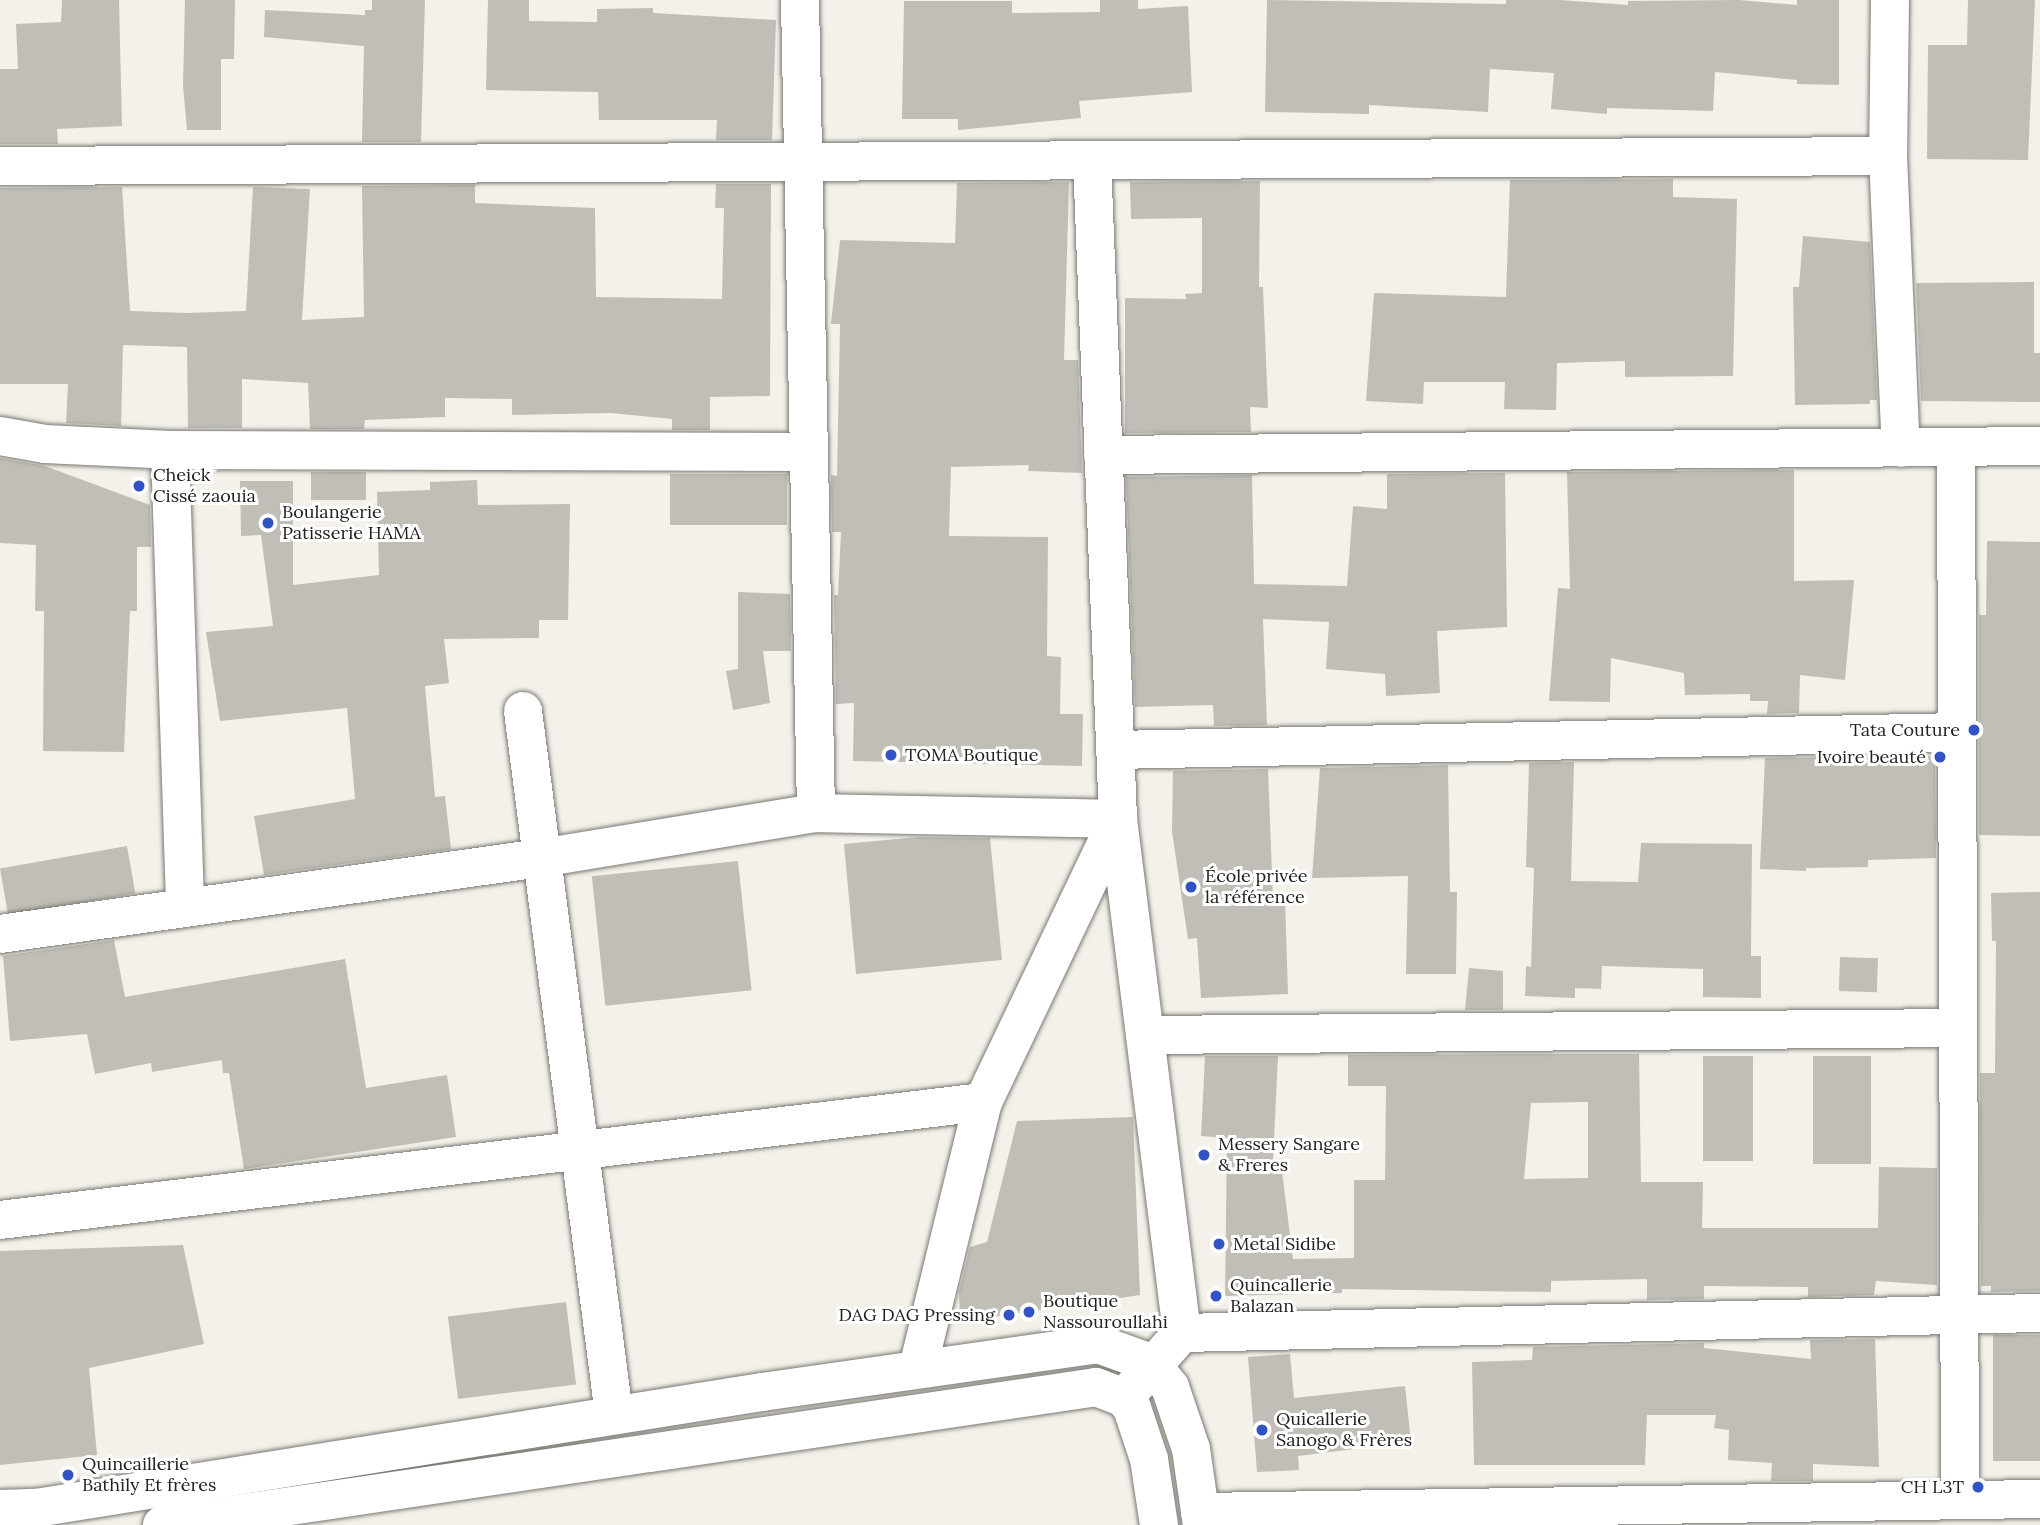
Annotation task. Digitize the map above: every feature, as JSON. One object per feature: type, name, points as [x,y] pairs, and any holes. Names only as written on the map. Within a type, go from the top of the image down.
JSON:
[{"type":"street","points":[[800,0],[816,813]]},
{"type":"street","points":[[1890,0],[1888,156],[1901,448]]},
{"type":"street","points":[[0,166],[1888,156]]},
{"type":"street","points":[[1092,160],[1118,819],[1182,1333]]},
{"type":"street","points":[[0,436],[45,444],[170,450],[810,452]]},
{"type":"street","points":[[1103,455],[2040,446]]},
{"type":"street","points":[[1956,447],[1960,1500]]},
{"type":"street","points":[[170,450],[185,907]]},
{"type":"street","points":[[523,711],[614,1415]]},
{"type":"street","points":[[1115,750],[1957,732]]},
{"type":"street","points":[[0,934],[541,858],[816,813],[1118,819]]},
{"type":"street","points":[[918,1368],[983,1102],[1118,819]]},
{"type":"street","points":[[1145,1035],[1958,1028]]},
{"type":"street","points":[[0,1220],[580,1154],[983,1102]]},
{"type":"street","points":[[1124,1398],[1151,1363],[1182,1333],[2040,1313]]},
{"type":"street","points":[[0,1509],[36,1508],[918,1368],[1098,1344],[1124,1350],[1151,1363],[1170,1387],[1187,1436],[1201,1518],[2040,1499]]},
{"type":"street","points":[[162,1525],[1048,1391],[1096,1387],[1124,1398],[1132,1408],[1149,1459],[1159,1525]]},
{"type":"building","points":[[62,0],[119,0],[122,126],[57,129],[58,144],[0,144],[0,69],[18,69],[16,24],[61,22]]},
{"type":"building","points":[[185,0],[235,0],[234,59],[221,59],[221,130],[187,130],[183,86]]},
{"type":"building","points":[[372,0],[425,0],[421,142],[362,142],[364,46],[264,37],[265,10],[365,15],[365,10],[372,10]]},
{"type":"building","points":[[488,0],[529,0],[529,21],[597,22],[597,9],[653,8],[653,13],[776,20],[772,140],[716,140],[717,120],[599,120],[598,92],[486,90]]},
{"type":"building","points":[[1100,0],[1138,0],[1138,9],[1188,6],[1192,92],[1079,101],[1081,118],[958,130],[958,119],[902,119],[904,1],[1012,1],[1012,13],[1100,12]]},
{"type":"building","points":[[1267,0],[1506,4],[1506,0],[1560,0],[1628,5],[1628,1],[1739,0],[1797,5],[1797,0],[1839,0],[1839,85],[1797,84],[1797,80],[1715,72],[1713,111],[1607,108],[1607,114],[1551,109],[1554,73],[1490,69],[1488,112],[1369,105],[1369,114],[1265,112]]},
{"type":"building","points":[[1968,0],[2035,0],[2028,160],[1927,159],[1928,45],[1967,45]]},
{"type":"building","points":[[1673,179],[1673,197],[1737,199],[1733,376],[1625,377],[1625,361],[1557,363],[1556,410],[1504,409],[1505,382],[1424,382],[1423,404],[1366,401],[1374,293],[1506,297],[1510,180]]},
{"type":"building","points":[[1260,181],[1259,287],[1263,287],[1268,408],[1250,407],[1251,432],[1125,433],[1125,298],[1186,299],[1185,294],[1202,293],[1202,218],[1131,219],[1130,182]]},
{"type":"building","points":[[1069,182],[1064,360],[1078,360],[1082,473],[1028,471],[1029,465],[951,467],[949,536],[1048,537],[1047,656],[1061,657],[1060,714],[1083,714],[1082,766],[853,761],[854,703],[836,704],[834,595],[838,595],[841,532],[832,532],[831,475],[837,476],[840,324],[831,324],[840,240],[955,243],[957,183]]},
{"type":"building","points":[[716,184],[771,184],[770,396],[710,397],[710,430],[672,430],[672,419],[611,413],[512,415],[512,399],[445,398],[445,417],[365,420],[364,429],[310,429],[308,383],[242,379],[242,428],[188,428],[187,347],[123,345],[121,426],[66,423],[68,384],[0,384],[0,188],[122,187],[130,311],[187,313],[246,311],[253,187],[310,189],[302,320],[364,317],[362,186],[475,185],[475,203],[595,208],[596,297],[722,299],[724,208],[715,208]]},
{"type":"building","points":[[1803,236],[1870,242],[1877,400],[1870,400],[1870,404],[1795,405],[1793,287],[1799,287]]},
{"type":"building","points":[[2034,282],[2034,353],[2040,353],[2040,402],[1921,401],[1916,283]]},
{"type":"building","points":[[0,458],[45,466],[150,505],[151,547],[137,547],[137,611],[130,611],[124,752],[43,751],[44,611],[35,611],[36,545],[0,543]]},
{"type":"building","points":[[1794,470],[1794,581],[1854,580],[1845,680],[1800,675],[1799,713],[1767,714],[1768,701],[1750,701],[1750,694],[1685,695],[1684,673],[1611,658],[1610,702],[1549,701],[1558,588],[1570,589],[1567,472]]},
{"type":"building","points":[[311,472],[366,472],[366,500],[311,500]]},
{"type":"building","points":[[1505,473],[1507,627],[1437,631],[1440,693],[1386,696],[1385,674],[1326,669],[1329,622],[1263,619],[1267,725],[1214,726],[1213,705],[1135,707],[1126,477],[1252,475],[1254,584],[1347,586],[1353,506],[1387,509],[1387,474]]},
{"type":"building","points":[[670,474],[787,474],[787,525],[670,525]]},
{"type":"building","points":[[477,480],[478,505],[570,504],[568,620],[539,620],[539,638],[444,639],[449,683],[425,686],[435,797],[445,796],[451,849],[264,875],[254,816],[355,799],[347,708],[220,721],[206,632],[273,626],[261,535],[241,536],[240,481],[293,481],[293,585],[379,575],[377,492],[430,490],[430,482]]},
{"type":"building","points":[[1987,541],[2040,542],[2040,836],[1979,835],[1979,615],[1986,615]]},
{"type":"building","points":[[738,592],[790,594],[791,651],[763,651],[770,703],[733,710],[726,671],[738,669]]},
{"type":"building","points":[[1935,756],[1936,858],[1868,860],[1868,867],[1806,868],[1806,871],[1760,869],[1765,758]]},
{"type":"building","points":[[1574,762],[1571,881],[1638,882],[1641,843],[1752,844],[1751,956],[1761,956],[1761,998],[1703,997],[1703,969],[1602,966],[1601,989],[1575,988],[1575,998],[1525,996],[1526,966],[1531,967],[1534,868],[1526,867],[1529,763]]},
{"type":"building","points":[[1448,765],[1450,892],[1457,892],[1456,974],[1406,974],[1408,876],[1312,878],[1320,768]]},
{"type":"building","points":[[1268,769],[1273,899],[1285,899],[1288,994],[1201,998],[1197,938],[1188,939],[1172,832],[1173,771]]},
{"type":"building","points":[[918,837],[990,838],[1002,960],[856,974],[844,844]]},
{"type":"building","points":[[127,846],[135,893],[8,916],[0,868]]},
{"type":"building","points":[[738,861],[752,990],[605,1006],[592,876]]},
{"type":"building","points":[[2040,892],[2040,1291],[1991,1292],[1991,1286],[1981,1286],[1980,1073],[1995,1073],[1996,941],[1992,941],[1991,893]]},
{"type":"building","points":[[114,940],[125,997],[345,959],[366,1088],[447,1075],[456,1137],[244,1169],[229,1073],[223,1073],[222,1060],[152,1072],[151,1063],[95,1074],[87,1034],[10,1041],[3,956]]},
{"type":"building","points":[[1840,957],[1878,958],[1877,992],[1839,991]]},
{"type":"building","points":[[1469,968],[1503,971],[1503,1010],[1465,1010]]},
{"type":"building","points":[[1639,1054],[1641,1182],[1703,1182],[1702,1228],[1878,1228],[1879,1167],[1937,1168],[1937,1285],[1876,1281],[1874,1295],[1808,1297],[1808,1287],[1704,1286],[1704,1299],[1647,1300],[1647,1279],[1551,1281],[1551,1292],[1342,1289],[1342,1293],[1225,1296],[1227,1138],[1201,1136],[1205,1056],[1278,1056],[1273,1161],[1281,1163],[1293,1259],[1354,1258],[1354,1180],[1385,1180],[1386,1086],[1348,1086],[1348,1055]],"holes":[[[1588,1102],[1588,1178],[1524,1179],[1531,1103]]]},
{"type":"building","points":[[1703,1056],[1753,1056],[1753,1161],[1703,1161]]},
{"type":"building","points":[[1813,1056],[1871,1056],[1871,1164],[1813,1164]]},
{"type":"building","points":[[1133,1117],[1140,1295],[960,1322],[959,1292],[970,1247],[987,1242],[1017,1121]]},
{"type":"building","points":[[183,1245],[204,1344],[89,1368],[97,1455],[0,1465],[0,1251]]},
{"type":"building","points":[[566,1302],[576,1384],[458,1399],[448,1317]]},
{"type":"building","points":[[1993,1335],[2040,1335],[2040,1461],[1993,1461]]},
{"type":"building","points":[[1875,1339],[1879,1467],[1813,1464],[1813,1481],[1771,1481],[1772,1463],[1728,1460],[1729,1430],[1714,1428],[1716,1415],[1647,1415],[1645,1465],[1474,1465],[1472,1362],[1532,1360],[1533,1347],[1704,1343],[1704,1348],[1811,1359],[1810,1340]]},
{"type":"building","points":[[1290,1354],[1294,1398],[1405,1386],[1411,1442],[1298,1456],[1299,1470],[1257,1472],[1248,1357]]},
{"type":"place","name":"Cheick Cissé zaouia","points":[[139,486]]},
{"type":"place","name":"Boulangerie Patisserie HAMA","points":[[268,523]]},
{"type":"place","name":"Tata Couture","points":[[1974,730]]},
{"type":"place","name":"TOMA Boutique","points":[[891,755]]},
{"type":"place","name":"Ivoire beauté","points":[[1940,757]]},
{"type":"place","name":"École privée la référence","points":[[1191,887]]},
{"type":"place","name":"Messery Sangare & Freres","points":[[1204,1155]]},
{"type":"place","name":"Metal Sidibe","points":[[1219,1244]]},
{"type":"place","name":"Quincallerie Balazan","points":[[1216,1296]]},
{"type":"place","name":"Boutique Nassouroullahi","points":[[1029,1312]]},
{"type":"place","name":"DAG DAG Pressing","points":[[1009,1315]]},
{"type":"place","name":"Quicallerie Sanogo & Frères","points":[[1262,1430]]},
{"type":"place","name":"Quincaillerie Bathily Et frères","points":[[68,1475]]},
{"type":"place","name":"CH L3T","points":[[1978,1487]]}]
